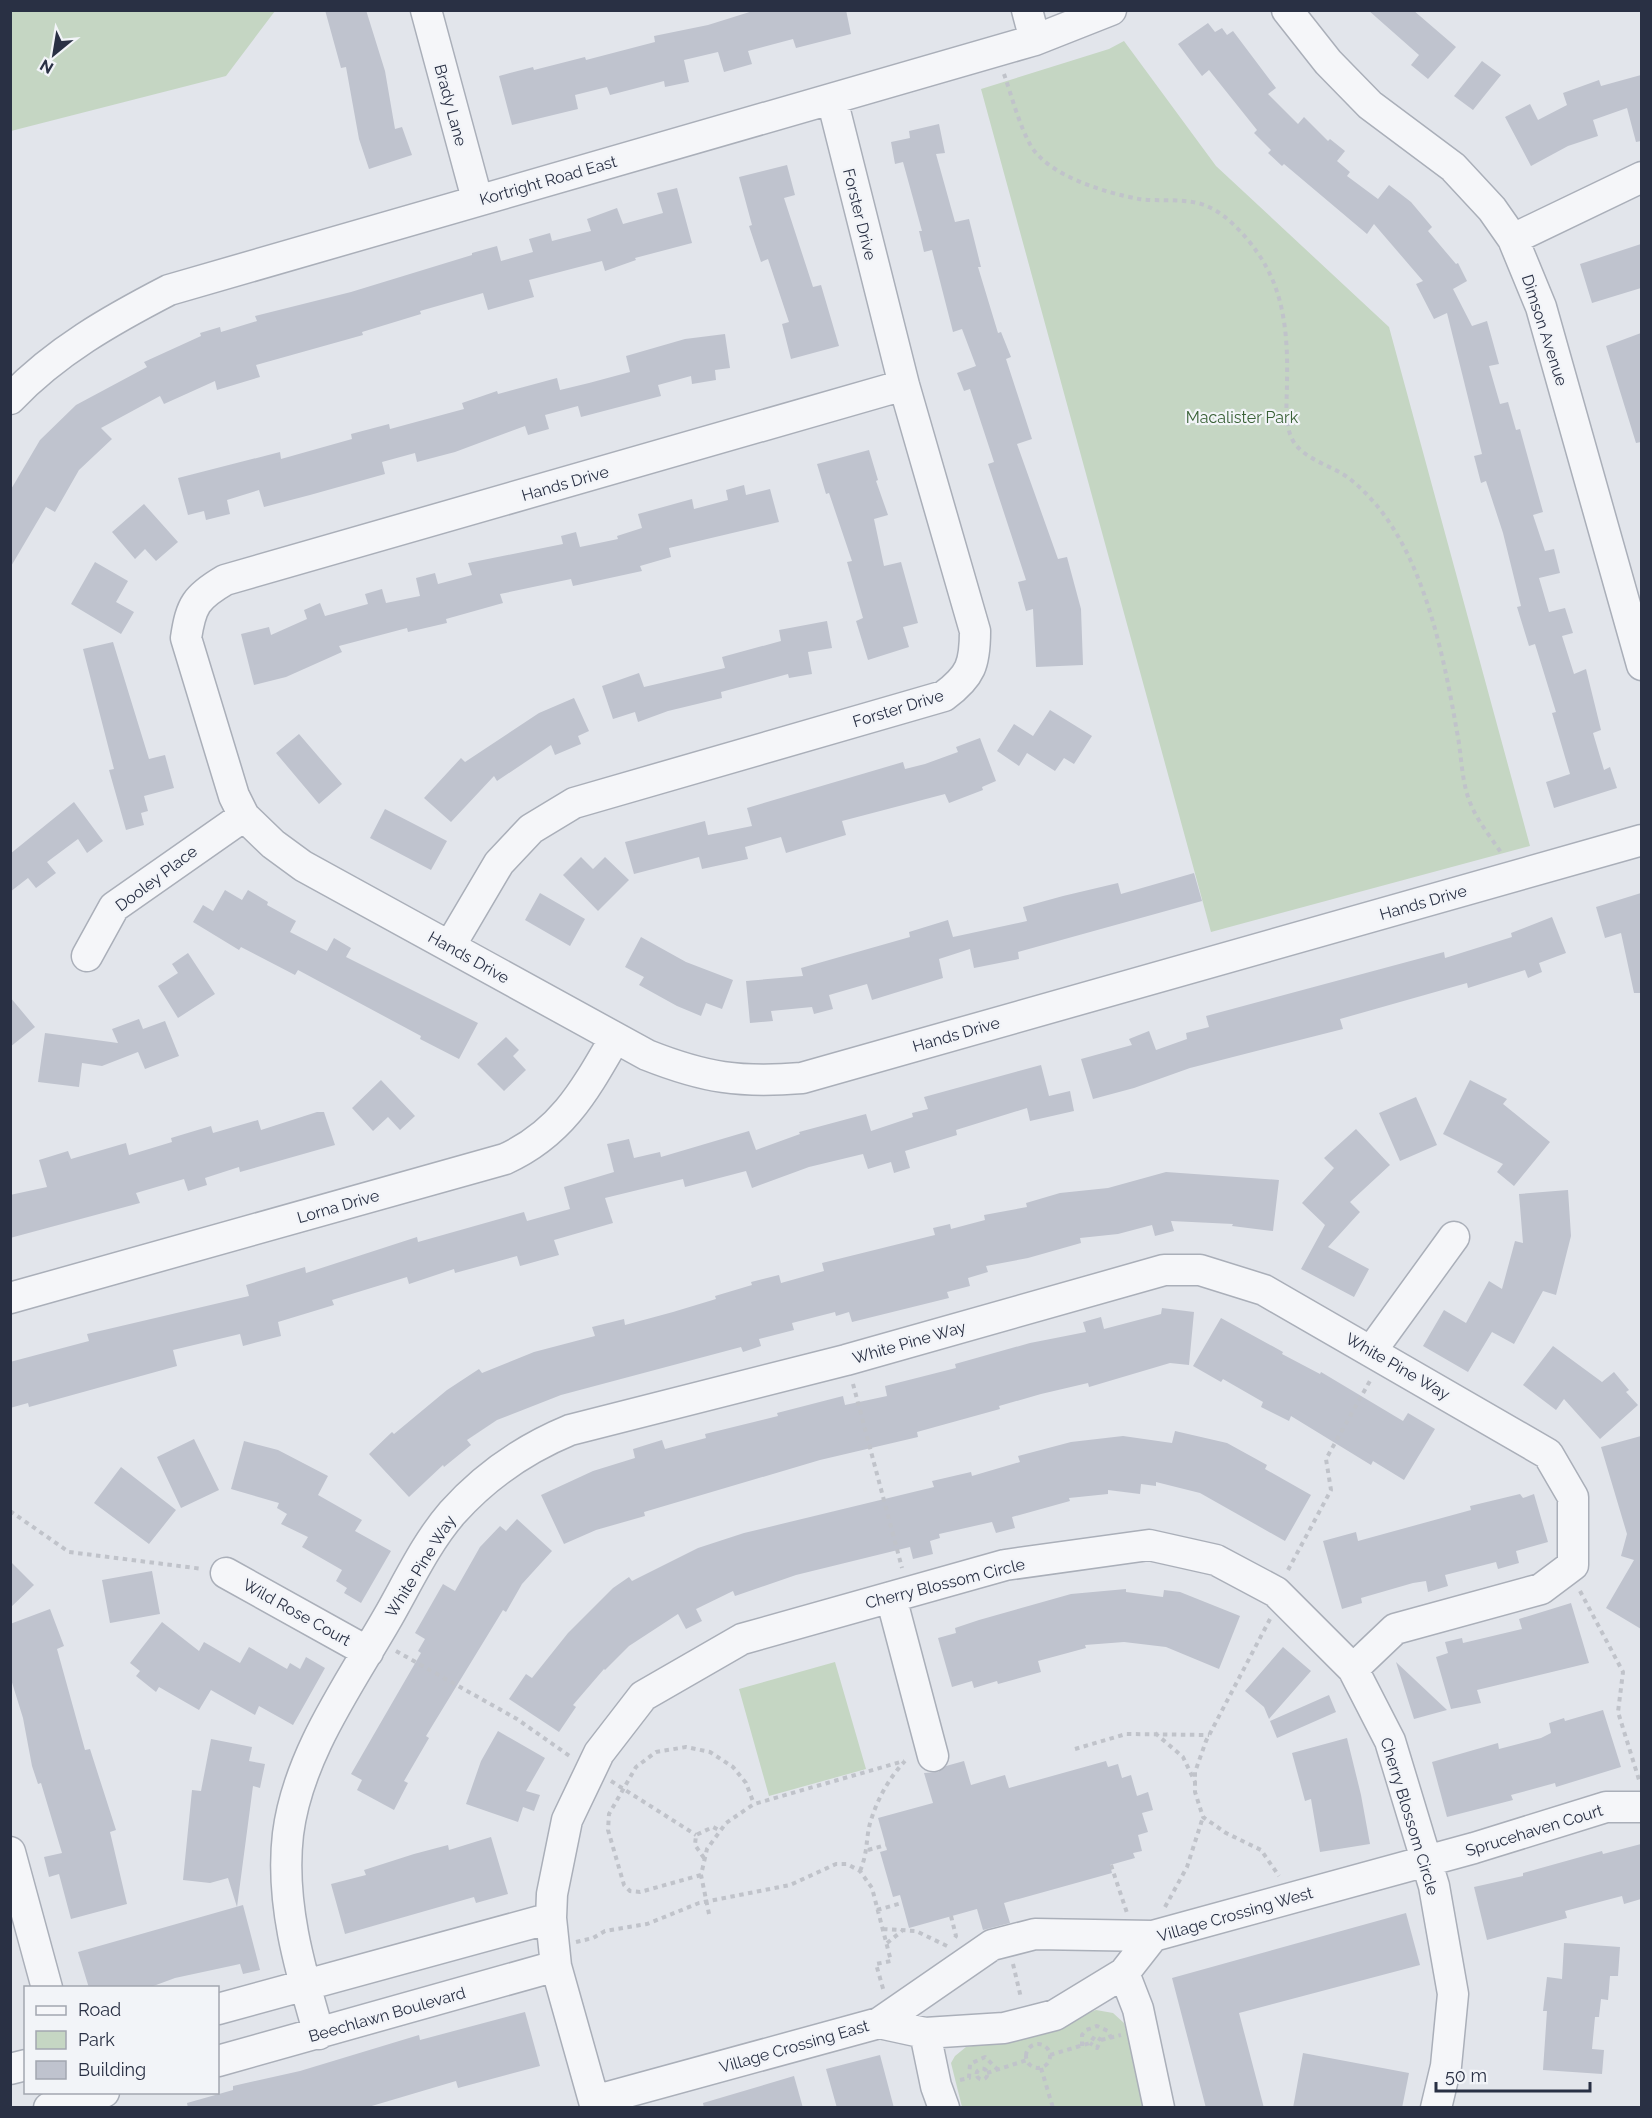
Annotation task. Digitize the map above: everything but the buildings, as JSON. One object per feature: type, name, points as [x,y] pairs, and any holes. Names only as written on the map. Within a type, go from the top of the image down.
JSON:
[{"type":"street","name":"Brady Lane","points":[[426,10],[477,199]]},
{"type":"street","points":[[1027,10],[1035,40]]},
{"type":"street","name":"Kortright Road East","points":[[10,399],[28,381],[73,345],[169,291],[477,199],[1035,40],[1111,10]]},
{"type":"street","name":"Dimson Avenue","points":[[1287,10],[1328,63],[1363,98],[1453,167],[1492,209],[1513,239],[1541,307],[1641,665]]},
{"type":"street","name":"Forster Drive","points":[[450,946],[499,863],[531,829],[574,803],[944,696],[963,682],[975,658],[975,631],[904,385],[832,99]]},
{"type":"street","points":[[1513,239],[1641,177]]},
{"type":"street","name":"Hands Drive","points":[[904,385],[225,580],[207,591],[197,599],[190,615],[186,638],[226,772],[244,816],[273,844],[303,866],[615,1038],[673,1065],[717,1078],[760,1082],[802,1078],[1641,840]]},
{"type":"street","name":"Dooley Place","points":[[87,956],[114,907],[244,816]]},
{"type":"street","name":"Lorna Drive","points":[[10,1298],[505,1159],[541,1140],[559,1123],[577,1101],[615,1038]]},
{"type":"street","points":[[1378,1353],[1454,1237]]},
{"type":"street","name":"White Pine Way","points":[[319,2034],[290,1923],[286,1879],[288,1835],[295,1792],[312,1753],[372,1645],[427,1549],[451,1514],[480,1484],[539,1443],[570,1430],[846,1360],[1164,1270],[1200,1270],[1264,1290],[1378,1353],[1548,1454],[1573,1497],[1573,1565]]},
{"type":"street","name":"Cherry Blossom Circle","points":[[595,2104],[554,1943],[552,1894],[567,1820],[599,1753],[643,1696],[742,1639],[1005,1564],[1149,1545],[1216,1560],[1276,1592],[1353,1669],[1390,1741],[1427,1860],[1453,1994],[1446,2066],[1436,2108]]},
{"type":"street","points":[[1353,1669],[1395,1629],[1540,1589],[1573,1565]]},
{"type":"street","name":"Wild Rose Court","points":[[226,1572],[372,1645]]},
{"type":"street","points":[[899,1594],[932,1752]]},
{"type":"street","name":"Sprucehaven Court","points":[[1427,1860],[1606,1807],[1641,1800]]},
{"type":"street","points":[[10,1852],[47,1986]]},
{"type":"street","name":"Village Crossing West","points":[[884,2019],[925,2033],[1005,2028],[1031,2033],[1055,2015],[1124,1972],[1157,1925],[1272,1903],[1427,1860]]},
{"type":"street","name":"Village Crossing East","points":[[595,2104],[884,2019],[992,1945],[1035,1934],[1123,1935],[1157,1925]]},
{"type":"street","points":[[219,2008],[304,1983],[554,1943]]},
{"type":"street","name":"Beechlawn Boulevard","points":[[219,2061],[319,2034],[554,1943]]},
{"type":"street","points":[[1124,1972],[1138,2009],[1159,2108]]},
{"type":"street","points":[[925,2033],[940,2097]]},
{"type":"street","points":[[49,2108],[86,2095]]},
{"type":"path","points":[[1004,74],[1031,146],[1045,160],[1083,183],[1103,190],[1139,199],[1208,206],[1222,214],[1255,248],[1266,265],[1278,292],[1286,326],[1287,411],[1292,439],[1300,450],[1335,469],[1365,492],[1392,528],[1409,558],[1423,595],[1448,687],[1466,790],[1472,808],[1502,854]]},
{"type":"path","points":[[1157,1925],[1187,1867],[1203,1817],[1195,1791],[1195,1772],[1209,1735],[1272,1616],[1276,1592],[1331,1490],[1326,1459],[1378,1353]]},
{"type":"path","points":[[846,1360],[899,1594]]},
{"type":"path","points":[[10,1511],[69,1552],[226,1572]]},
{"type":"path","points":[[1573,1565],[1576,1586],[1623,1672],[1618,1713],[1640,1783],[1641,1800]]},
{"type":"path","points":[[372,1645],[516,1719],[590,1771],[625,1789],[696,1835]]},
{"type":"path","points":[[1155,1733],[1183,1757],[1195,1782]]},
{"type":"path","points":[[1075,1749],[1126,1734],[1209,1735]]},
{"type":"path","points":[[701,1875],[640,1892],[630,1891],[624,1885],[608,1822],[609,1814],[636,1767],[657,1752],[686,1747],[710,1752],[733,1767],[746,1783],[754,1804]]},
{"type":"path","points":[[709,1914],[701,1875],[707,1849],[726,1823],[754,1804],[932,1752]]},
{"type":"path","points":[[860,1871],[868,1850],[871,1819],[885,1785],[904,1761]]},
{"type":"path","points":[[882,1767],[892,1777]]},
{"type":"path","points":[[1203,1817],[1226,1833],[1260,1850],[1280,1874],[1272,1903]]},
{"type":"path","points":[[696,1835],[713,1827],[721,1831]]},
{"type":"path","points":[[696,1835],[697,1851],[705,1859]]},
{"type":"path","points":[[868,1850],[886,1845]]},
{"type":"path","points":[[554,1943],[593,1938],[605,1931],[647,1924],[707,1901],[790,1885],[836,1864],[847,1864],[860,1871],[872,1888],[887,1943],[891,1961],[876,1964],[884,2019]]},
{"type":"path","points":[[1111,1865],[1131,1925],[1123,1935]]},
{"type":"path","points":[[878,1910],[902,1903]]},
{"type":"path","points":[[883,1929],[926,1934],[950,1947],[956,1935],[951,1916]]},
{"type":"path","points":[[887,1943],[903,1930]]},
{"type":"path","points":[[1008,1941],[1031,2033],[1027,2060],[1033,2067],[1041,2068],[1049,2062],[1050,2055],[1046,2047],[1031,2033]]},
{"type":"path","points":[[1082,2046],[1082,2035],[1093,2028],[1102,2027],[1108,2031],[1111,2038]]},
{"type":"path","points":[[1090,2043],[1093,2047],[1100,2046],[1100,2039],[1095,2036],[1093,2028]]},
{"type":"path","points":[[1050,2055],[1090,2043],[1095,2036]]},
{"type":"path","points":[[969,2078],[970,2064],[985,2057],[998,2070]]},
{"type":"path","points":[[978,2059],[981,2068],[987,2073]]},
{"type":"path","points":[[976,2075],[983,2080],[987,2073],[1027,2060]]},
{"type":"path","points":[[940,2097],[976,2075],[981,2068]]},
{"type":"path","points":[[1041,2068],[1053,2108]]},
{"type":"green space","points":[[11,10],[275,11],[226,76],[11,131]]},
{"type":"green space","name":"Macalister Park","points":[[1124,41],[1216,166],[1389,327],[1530,846],[1211,932],[981,89],[1109,49]]},
{"type":"green space","points":[[835,1662],[866,1769],[769,1796],[739,1689]]},
{"type":"green space","points":[[1096,2010],[1113,2013],[1124,2023],[1147,2107],[962,2107],[951,2063],[955,2056],[966,2047],[1025,2038]]}]
